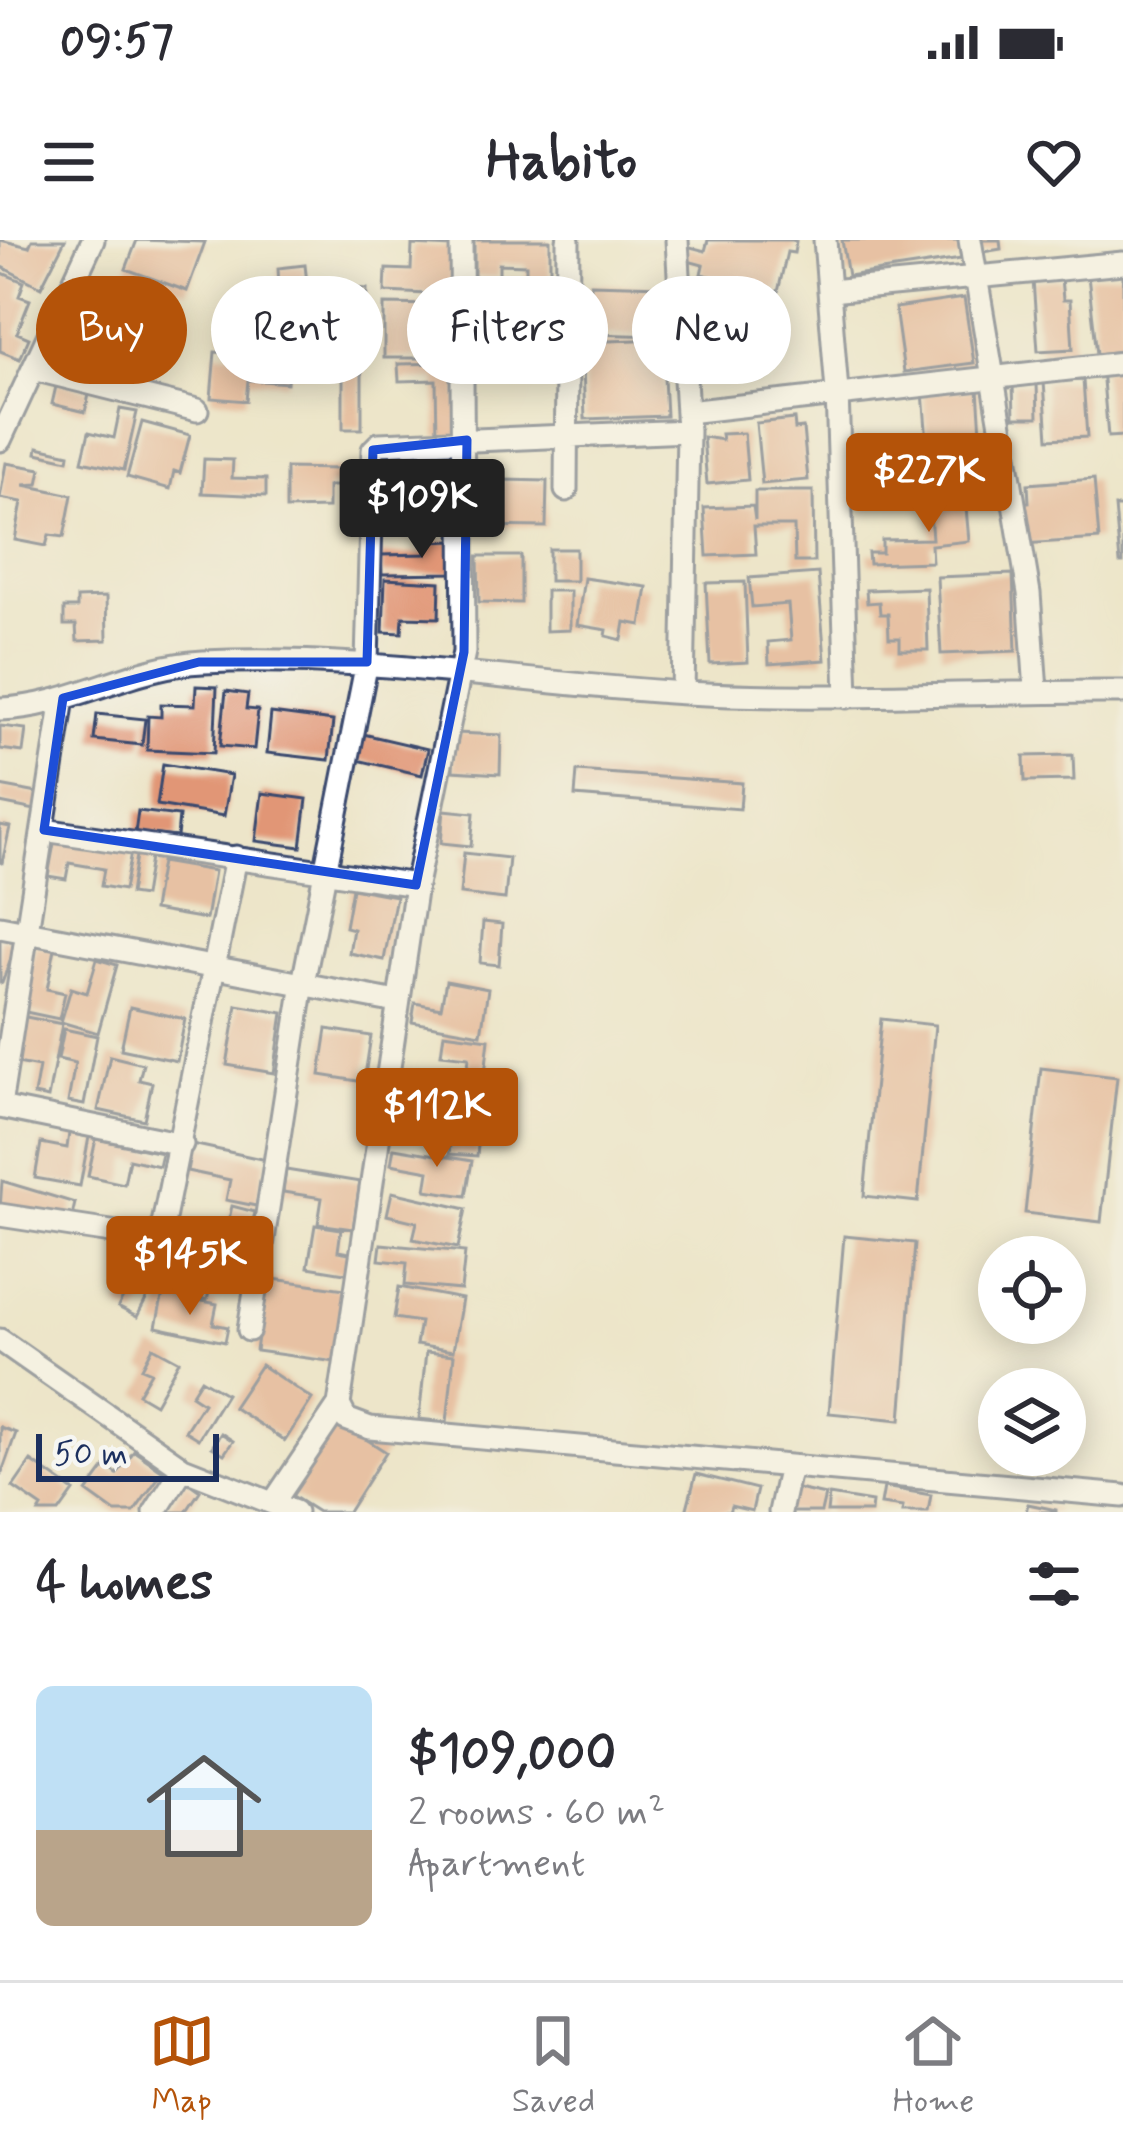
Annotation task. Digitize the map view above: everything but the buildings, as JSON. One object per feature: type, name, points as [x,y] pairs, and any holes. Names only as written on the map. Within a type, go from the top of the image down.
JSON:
[{"type":"street","points":[[0,440],[93,240]]},
{"type":"street","points":[[273,1503],[340,1405],[416,885],[467,617],[461,240]]},
{"type":"street","points":[[566,490],[568,240]]},
{"type":"street","points":[[677,240],[687,421],[683,693]]},
{"type":"street","points":[[825,240],[837,392],[847,697]]},
{"type":"street","points":[[970,240],[1029,593],[1036,692]]},
{"type":"street","points":[[830,291],[1123,263]]},
{"type":"street","points":[[249,1330],[303,983],[367,662],[373,450],[379,444],[566,438],[837,392],[1123,363]]},
{"type":"street","points":[[33,369],[197,410]]},
{"type":"street","points":[[0,709],[63,698],[143,671],[200,662],[367,662],[683,693],[847,697],[1123,692]]},
{"type":"street","points":[[63,698],[0,1106],[182,1144]]},
{"type":"street","points":[[44,830],[416,885]]},
{"type":"street","points":[[0,1215],[157,1238],[164,1227],[182,1144],[236,857]]},
{"type":"street","points":[[0,927],[398,1002]]},
{"type":"street","points":[[0,1340],[183,1468],[295,1512]]},
{"type":"street","points":[[340,1405],[346,1419],[370,1428],[1123,1496]]},
{"type":"street","points":[[780,1512],[790,1466]]},
{"type":"street","points":[[154,1512],[183,1468]]},
{"type":"highlighted area","points":[[467,440],[464,652],[416,885],[44,830],[63,698],[199,662],[367,662],[373,450]]}]
